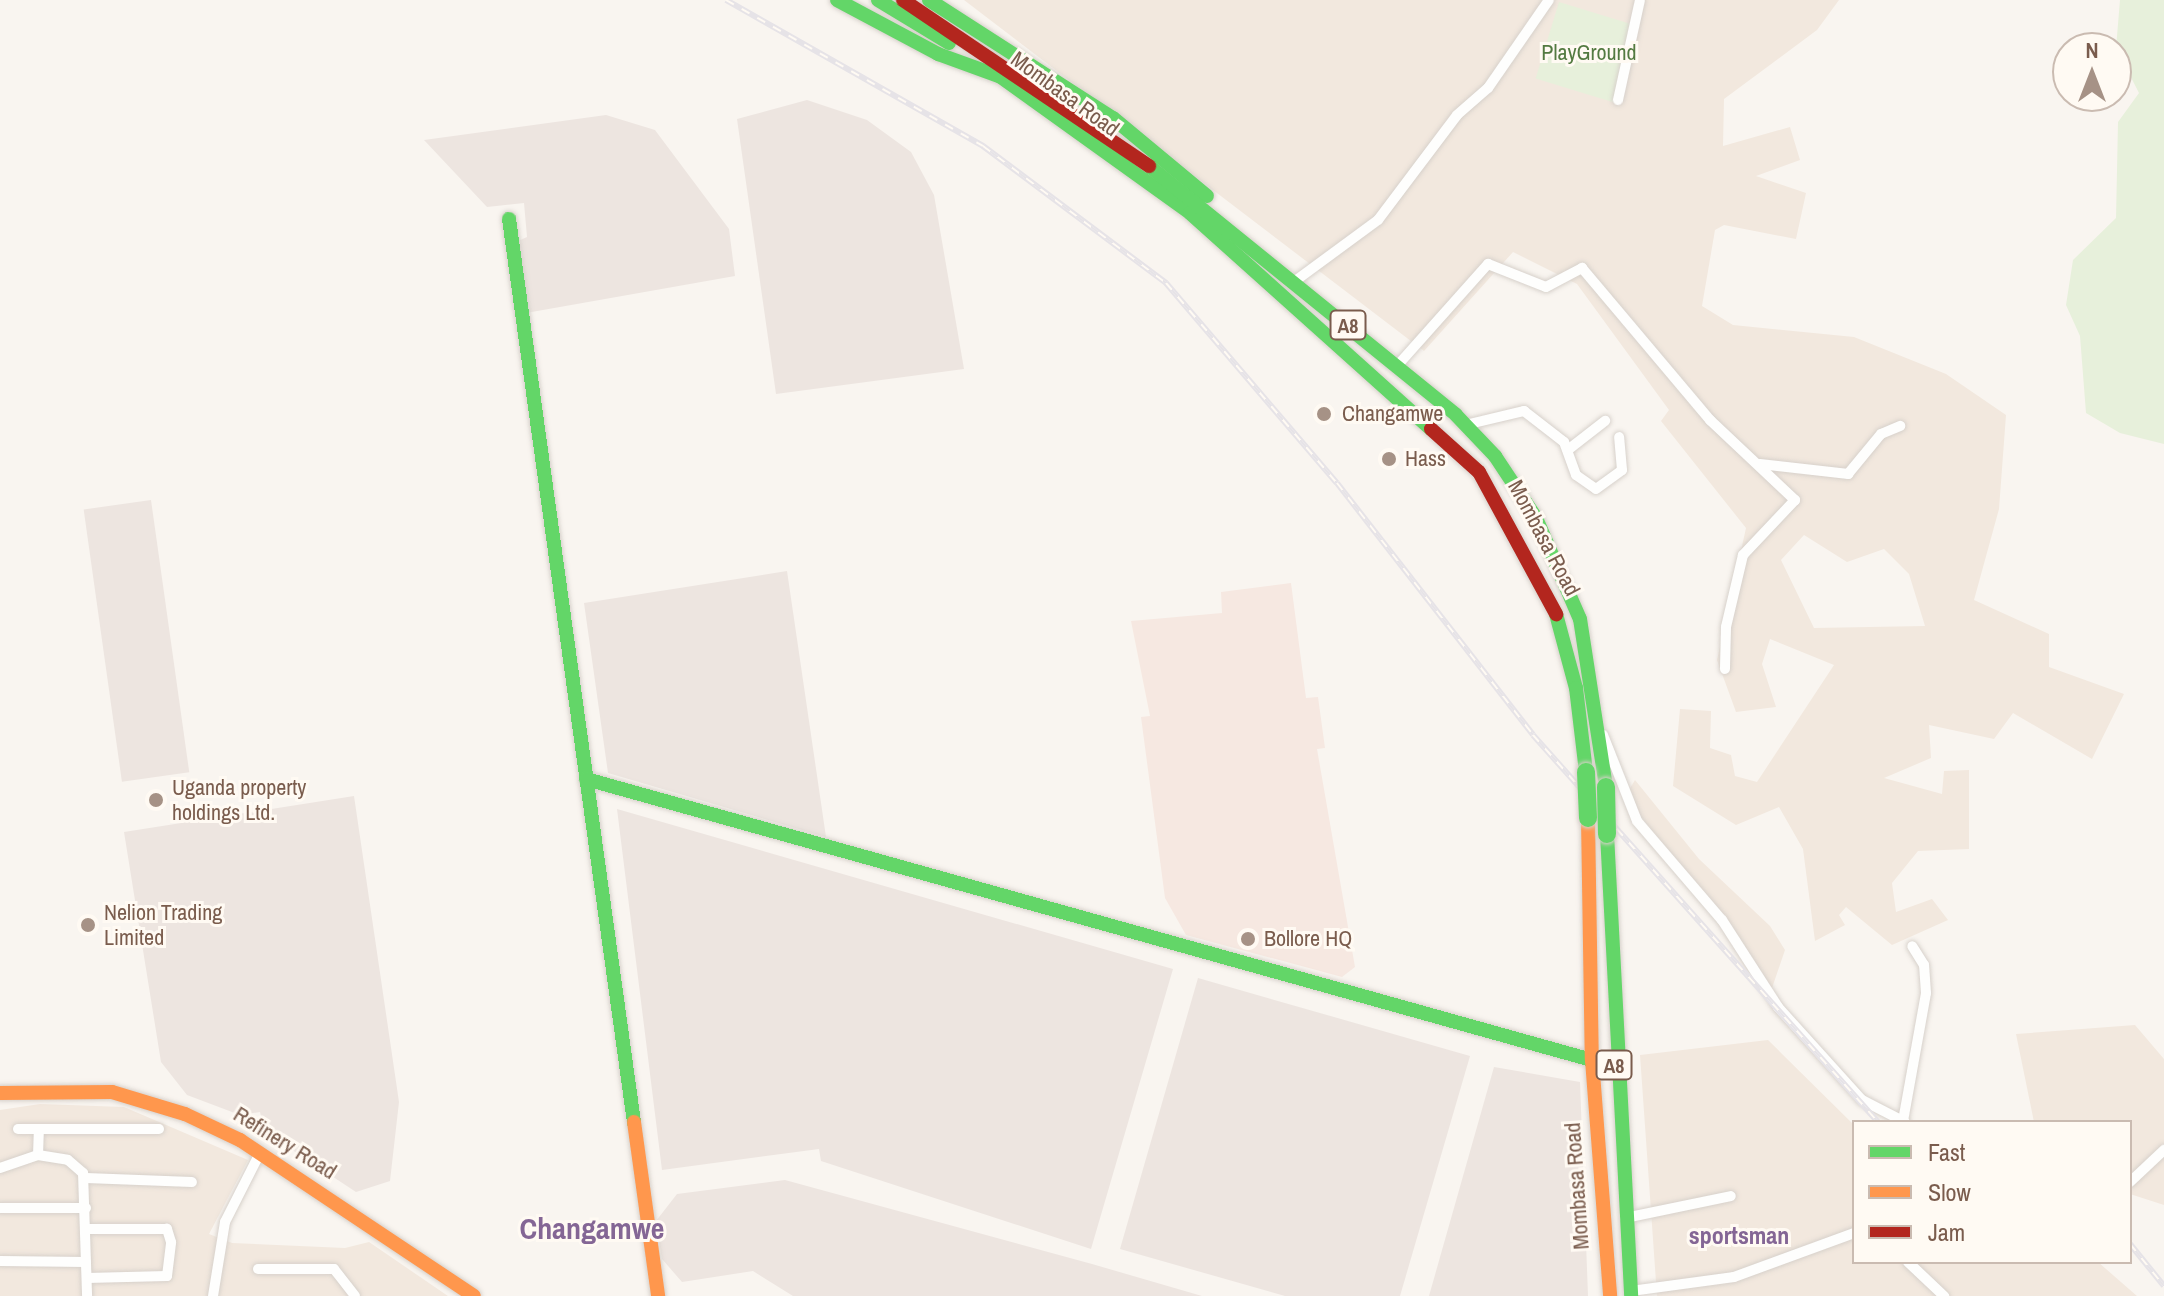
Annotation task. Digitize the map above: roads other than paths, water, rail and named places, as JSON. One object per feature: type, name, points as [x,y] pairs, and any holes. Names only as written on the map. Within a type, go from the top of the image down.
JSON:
[{"type":"main road","points":[[837,0],[938,54],[1004,78]]},
{"type":"main road","name":"Mombasa Road","points":[[878,0],[1004,78],[1190,213],[1479,472],[1551,595],[1576,688],[1586,772],[1592,1060],[1610,1296]]},
{"type":"main road","name":"Mombasa Road","points":[[903,0],[1081,115],[1295,281],[1397,366],[1465,425],[1495,456],[1559,563],[1580,619],[1603,735],[1631,1294]]},
{"type":"main road","points":[[929,0],[1113,118],[1230,216],[1269,261]]},
{"type":"main road","points":[[509,219],[658,1296]]},
{"type":"main road","points":[[586,779],[1592,1060]]},
{"type":"main road","name":"Refinery Road","points":[[0,1093],[131,1095],[260,1153],[474,1296]]},
{"type":"street","points":[[1295,281],[1378,220],[1457,115],[1488,88],[1549,0]]},
{"type":"street","points":[[1618,100],[1640,0]]},
{"type":"street","points":[[1397,366],[1488,264],[1546,287],[1580,267],[1795,505],[1762,529],[1743,555],[1726,627],[1725,669]]},
{"type":"street","points":[[1465,425],[1517,409],[1569,449],[1576,475],[1596,489],[1622,470],[1619,437]]},
{"type":"street","points":[[1569,449],[1605,421]]},
{"type":"street","points":[[1754,463],[1848,474],[1876,439],[1900,426]]},
{"type":"street","points":[[1603,735],[1637,821],[1722,920],[1778,1007],[1862,1100],[1900,1120]]},
{"type":"street","points":[[1904,1120],[1926,993],[1924,965],[1912,946]]},
{"type":"street","points":[[18,1129],[159,1129]]},
{"type":"street","points":[[38,1155],[39,1130]]},
{"type":"street","points":[[2132,1180],[2164,1150]]},
{"type":"street","points":[[213,1296],[225,1222],[260,1153]]},
{"type":"street","points":[[3,1161],[38,1155],[68,1160],[86,1178],[192,1182]]},
{"type":"street","points":[[86,1178],[87,1296]]},
{"type":"street","points":[[1625,1218],[1731,1196]]},
{"type":"street","points":[[0,1208],[86,1208]]},
{"type":"street","points":[[87,1229],[167,1229],[171,1242],[167,1276],[87,1278]]},
{"type":"street","points":[[1631,1294],[1753,1272],[1852,1234]]},
{"type":"street","points":[[0,1261],[86,1262]]},
{"type":"street","points":[[1910,1264],[1944,1296]]},
{"type":"street","points":[[258,1269],[334,1269],[355,1296]]},
{"type":"railway","points":[[726,0],[983,146],[1166,283],[1337,483],[1533,735],[1876,1120]]},
{"type":"railway","points":[[2132,1246],[2164,1286]]},
{"type":"place","name":"Changamwe","points":[[1324,414]]},
{"type":"place","name":"Hass","points":[[1389,459]]},
{"type":"place","name":"Uganda property holdings Ltd.","points":[[156,800]]},
{"type":"place","name":"Nelion Trading Limited","points":[[88,925]]},
{"type":"place","name":"Bollore HQ","points":[[1248,939]]},
{"type":"district","name":"Changamwe","points":[[592,1228]]},
{"type":"district","name":"sportsman","points":[[1739,1236]]},
{"type":"park label","name":"PlayGround","points":[[1589,53]]}]
